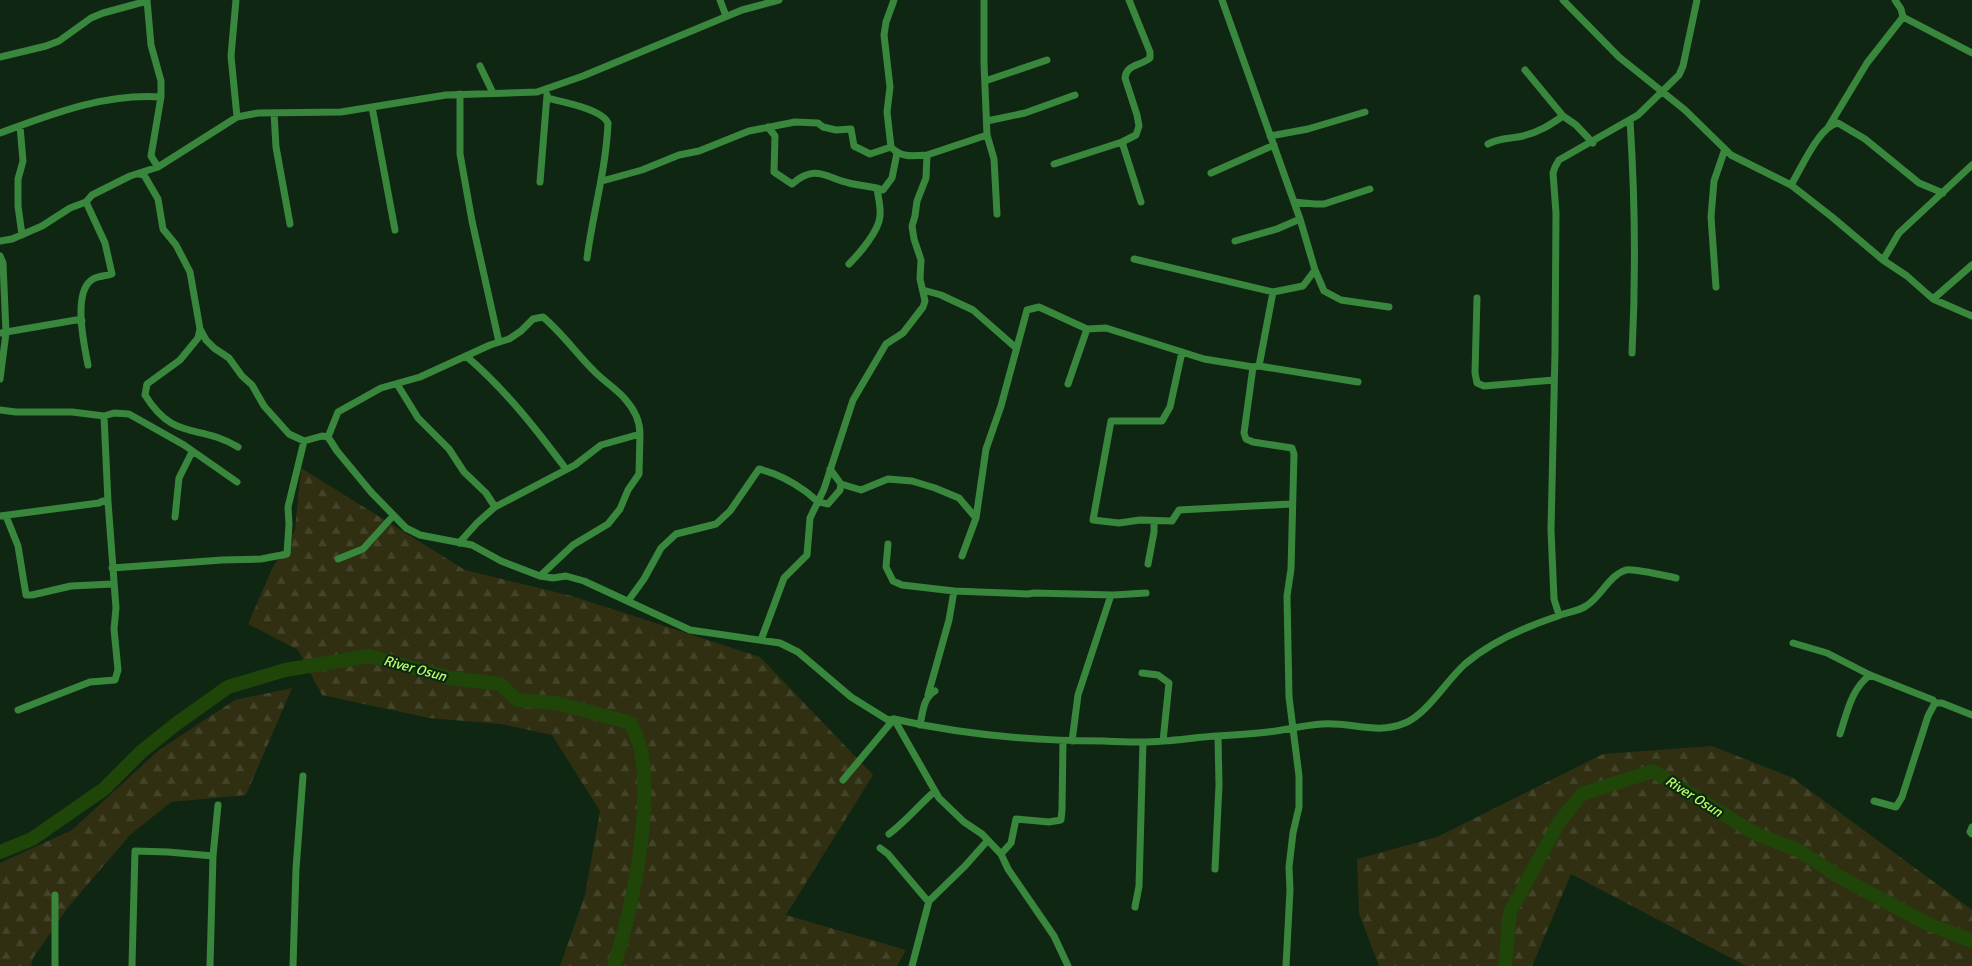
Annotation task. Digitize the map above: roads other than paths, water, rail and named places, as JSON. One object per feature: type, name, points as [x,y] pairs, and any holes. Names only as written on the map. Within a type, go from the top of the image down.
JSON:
[{"type":"street","points":[[236,0],[230,56],[237,118]]},
{"type":"street","points":[[720,0],[726,16]]},
{"type":"street","points":[[0,241],[12,239],[42,226],[70,208],[86,202],[92,195],[130,176],[149,171],[237,118],[258,113],[341,112],[446,95],[528,92],[546,89],[583,76],[726,16],[779,0]]},
{"type":"street","points":[[894,0],[886,22],[884,35],[890,87],[887,112],[891,147],[897,153],[909,156],[927,155],[987,135]]},
{"type":"street","points":[[984,0],[987,135],[994,159],[997,214]]},
{"type":"street","points":[[1054,164],[1122,142],[1136,135],[1140,126],[1125,73],[1129,67],[1146,62],[1150,58],[1150,52],[1129,0]]},
{"type":"street","points":[[1222,0],[1300,219],[1315,270],[1324,291],[1333,297],[1361,304],[1389,307]]},
{"type":"street","points":[[1564,0],[1619,57],[1686,110],[1731,155],[1791,185],[1832,216],[1883,260],[1907,276],[1933,299],[1972,316]]},
{"type":"street","points":[[1559,615],[1554,599],[1552,570],[1554,380],[1556,353],[1556,213],[1554,167],[1559,160],[1638,115],[1679,75],[1683,66],[1697,0]]},
{"type":"street","points":[[1894,0],[1901,9],[1903,18]]},
{"type":"street","points":[[0,57],[46,46],[102,13],[147,1],[151,46],[161,81],[161,96],[149,171]]},
{"type":"street","points":[[1903,18],[1972,53]]},
{"type":"street","points":[[1791,185],[1809,152],[1829,126],[1867,63],[1903,18]]},
{"type":"street","points":[[985,81],[1047,60]]},
{"type":"street","points":[[480,66],[492,93]]},
{"type":"street","points":[[1525,70],[1563,116],[1576,125],[1593,142]]},
{"type":"street","points":[[540,182],[547,98],[546,89]]},
{"type":"street","points":[[460,94],[460,154],[472,221],[499,342]]},
{"type":"street","points":[[0,133],[56,112],[111,99],[140,95],[161,96]]},
{"type":"street","points":[[987,121],[1002,116],[1025,113],[1075,95]]},
{"type":"street","points":[[547,98],[591,110],[606,117],[608,124],[602,181],[590,233],[587,258]]},
{"type":"street","points":[[372,107],[395,230]]},
{"type":"street","points":[[1270,136],[1308,129],[1365,112]]},
{"type":"street","points":[[274,113],[276,146],[290,224]]},
{"type":"street","points":[[1488,144],[1496,139],[1521,136],[1544,129],[1563,116]]},
{"type":"street","points":[[1630,120],[1635,301],[1632,354]]},
{"type":"street","points":[[602,181],[642,170],[679,154],[699,151],[748,131],[795,122],[818,123],[823,127],[836,130],[851,129],[854,146],[870,154],[891,147]]},
{"type":"street","points":[[1829,126],[1834,123],[1842,124],[1865,139],[1919,183],[1943,193]]},
{"type":"street","points":[[20,126],[23,161],[18,179],[18,206],[22,234]]},
{"type":"street","points":[[768,127],[775,136],[774,172],[792,184],[800,177],[821,172],[850,184],[884,190],[892,178],[897,153]]},
{"type":"street","points":[[1122,142],[1141,202]]},
{"type":"street","points":[[1211,172],[1274,145]]},
{"type":"street","points":[[1716,287],[1711,217],[1714,181],[1725,149]]},
{"type":"street","points":[[761,640],[784,578],[808,555],[810,518],[830,469],[853,400],[886,344],[903,333],[920,314],[925,301],[920,279],[921,260],[912,226],[916,216],[917,201],[926,178],[927,155]]},
{"type":"street","points":[[150,156],[158,166]]},
{"type":"street","points":[[1883,260],[1899,233],[1972,165]]},
{"type":"street","points":[[139,174],[144,175],[158,199],[163,229],[176,245],[190,272],[200,329],[206,340],[229,358],[242,376],[252,384],[264,406],[289,434],[304,441],[322,436],[328,437],[365,486],[406,528],[420,535],[472,545],[501,561],[540,576],[553,578],[566,576],[584,580],[690,630],[780,643],[798,652],[851,697],[888,720],[894,719],[1001,738],[1063,741],[1163,741],[1269,732],[1292,727],[1338,723],[1376,730],[1389,729],[1408,722],[1422,712],[1435,695],[1464,665],[1490,646],[1528,627],[1586,606],[1601,593],[1614,577],[1627,570],[1676,578]]},
{"type":"street","points":[[849,264],[856,258],[878,227],[880,216],[877,188]]},
{"type":"street","points":[[1294,202],[1324,204],[1370,189]]},
{"type":"street","points":[[86,202],[105,243],[112,274],[92,279],[82,291],[81,331],[88,365]]},
{"type":"street","points":[[1235,241],[1277,229],[1300,219]]},
{"type":"street","points":[[0,256],[3,262],[3,333],[0,379]]},
{"type":"street","points":[[1134,259],[1273,292],[1303,286],[1315,270]]},
{"type":"street","points":[[1933,299],[1972,265]]},
{"type":"street","points":[[923,290],[941,295],[972,310],[1016,348]]},
{"type":"street","points":[[1273,292],[1256,367],[1244,433],[1246,439],[1252,442],[1292,448],[1294,454],[1291,504],[1291,569],[1287,596],[1292,727],[1299,776],[1299,807],[1293,833],[1289,867],[1290,890],[1286,966]]},
{"type":"street","points":[[1477,298],[1475,374],[1477,383],[1484,386],[1554,380]]},
{"type":"street","points":[[962,556],[976,518],[986,449],[1001,406],[1027,310],[1040,307],[1087,329],[1106,328],[1204,359],[1358,382]]},
{"type":"street","points":[[328,437],[338,412],[381,388],[420,377],[509,339],[521,331],[533,319],[543,317],[556,328],[601,379],[625,398],[640,422],[640,434],[639,474],[628,490],[620,509],[608,524],[573,545],[540,576]]},
{"type":"street","points":[[3,333],[76,320],[82,321]]},
{"type":"street","points":[[200,329],[198,338],[180,360],[147,384],[145,395],[160,416],[179,428],[218,436],[238,447]]},
{"type":"street","points":[[1068,384],[1087,329]]},
{"type":"street","points":[[1182,352],[1170,407],[1162,421],[1111,420],[1092,520],[1119,523],[1140,520],[1172,521],[1179,510],[1291,504]]},
{"type":"street","points":[[466,356],[487,373],[512,401],[538,431],[566,469]]},
{"type":"street","points":[[397,384],[418,418],[449,449],[464,472],[486,493],[495,507]]},
{"type":"street","points":[[0,410],[16,412],[72,412],[104,416],[114,413],[129,414],[184,445],[237,482]]},
{"type":"street","points":[[18,710],[48,700],[90,682],[115,680],[118,670],[114,628],[116,608],[104,416]]},
{"type":"street","points":[[459,543],[495,507],[575,465],[601,445],[640,434]]},
{"type":"street","points":[[112,568],[261,559],[287,554],[288,507],[304,441]]},
{"type":"street","points":[[176,517],[179,478],[192,452]]},
{"type":"street","points":[[628,601],[644,579],[661,548],[676,534],[716,524],[730,511],[758,469],[775,473],[806,492],[817,502],[828,504],[840,490],[841,484]]},
{"type":"street","points":[[830,469],[841,484],[861,490],[888,478],[912,481],[959,498],[976,518]]},
{"type":"street","points":[[108,502],[104,501],[3,516],[18,546],[26,595],[71,586],[113,584]]},
{"type":"street","points":[[338,559],[363,549],[393,516]]},
{"type":"street","points":[[1148,564],[1154,532],[1154,521]]},
{"type":"street","points":[[888,544],[886,567],[893,581],[902,585],[954,591],[1028,594],[1111,595],[1146,593]]},
{"type":"street","points":[[920,725],[931,693],[949,620],[954,591]]},
{"type":"street","points":[[1072,741],[1078,695],[1111,595]]},
{"type":"street","points":[[1793,643],[1827,653],[1870,674],[1933,700],[1935,703]]},
{"type":"street","points":[[1142,673],[1158,675],[1168,683],[1163,741]]},
{"type":"street","points":[[1840,734],[1854,694],[1861,682],[1870,674]]},
{"type":"street","points":[[1935,703],[1942,702],[1972,715]]},
{"type":"street","points":[[1874,801],[1896,807],[1902,797],[1928,716],[1935,703]]},
{"type":"street","points":[[843,780],[894,719]]},
{"type":"street","points":[[894,719],[939,798],[964,822],[988,840],[1001,854],[1008,870],[1054,936],[1068,966]]},
{"type":"street","points":[[1215,869],[1219,785],[1218,736]]},
{"type":"street","points":[[1001,854],[1011,842],[1016,819],[1049,822],[1058,822],[1060,820],[1062,810],[1063,741]]},
{"type":"street","points":[[1135,907],[1139,886],[1143,742]]},
{"type":"street","points":[[293,966],[296,869],[303,776]]},
{"type":"street","points":[[889,834],[909,818],[915,809],[935,791]]},
{"type":"street","points":[[210,966],[213,856],[218,804]]},
{"type":"street","points":[[1972,827],[1970,832],[1972,834]]},
{"type":"street","points":[[912,966],[929,900],[988,840]]},
{"type":"street","points":[[880,848],[888,854],[926,899],[929,900]]},
{"type":"street","points":[[132,966],[135,851],[213,856]]},
{"type":"street","points":[[55,895],[55,966]]},
{"type":"waterway","name":"River Osun","points":[[0,852],[32,839],[104,789],[141,752],[228,687],[285,670],[369,656],[451,678],[500,684],[517,700],[557,703],[631,723],[641,751],[644,806],[634,889],[614,966]]},
{"type":"waterway","name":"River Osun","points":[[1505,966],[1510,912],[1558,824],[1582,794],[1653,771],[1756,834],[1800,851],[1838,876],[1926,923],[1972,941]]}]
